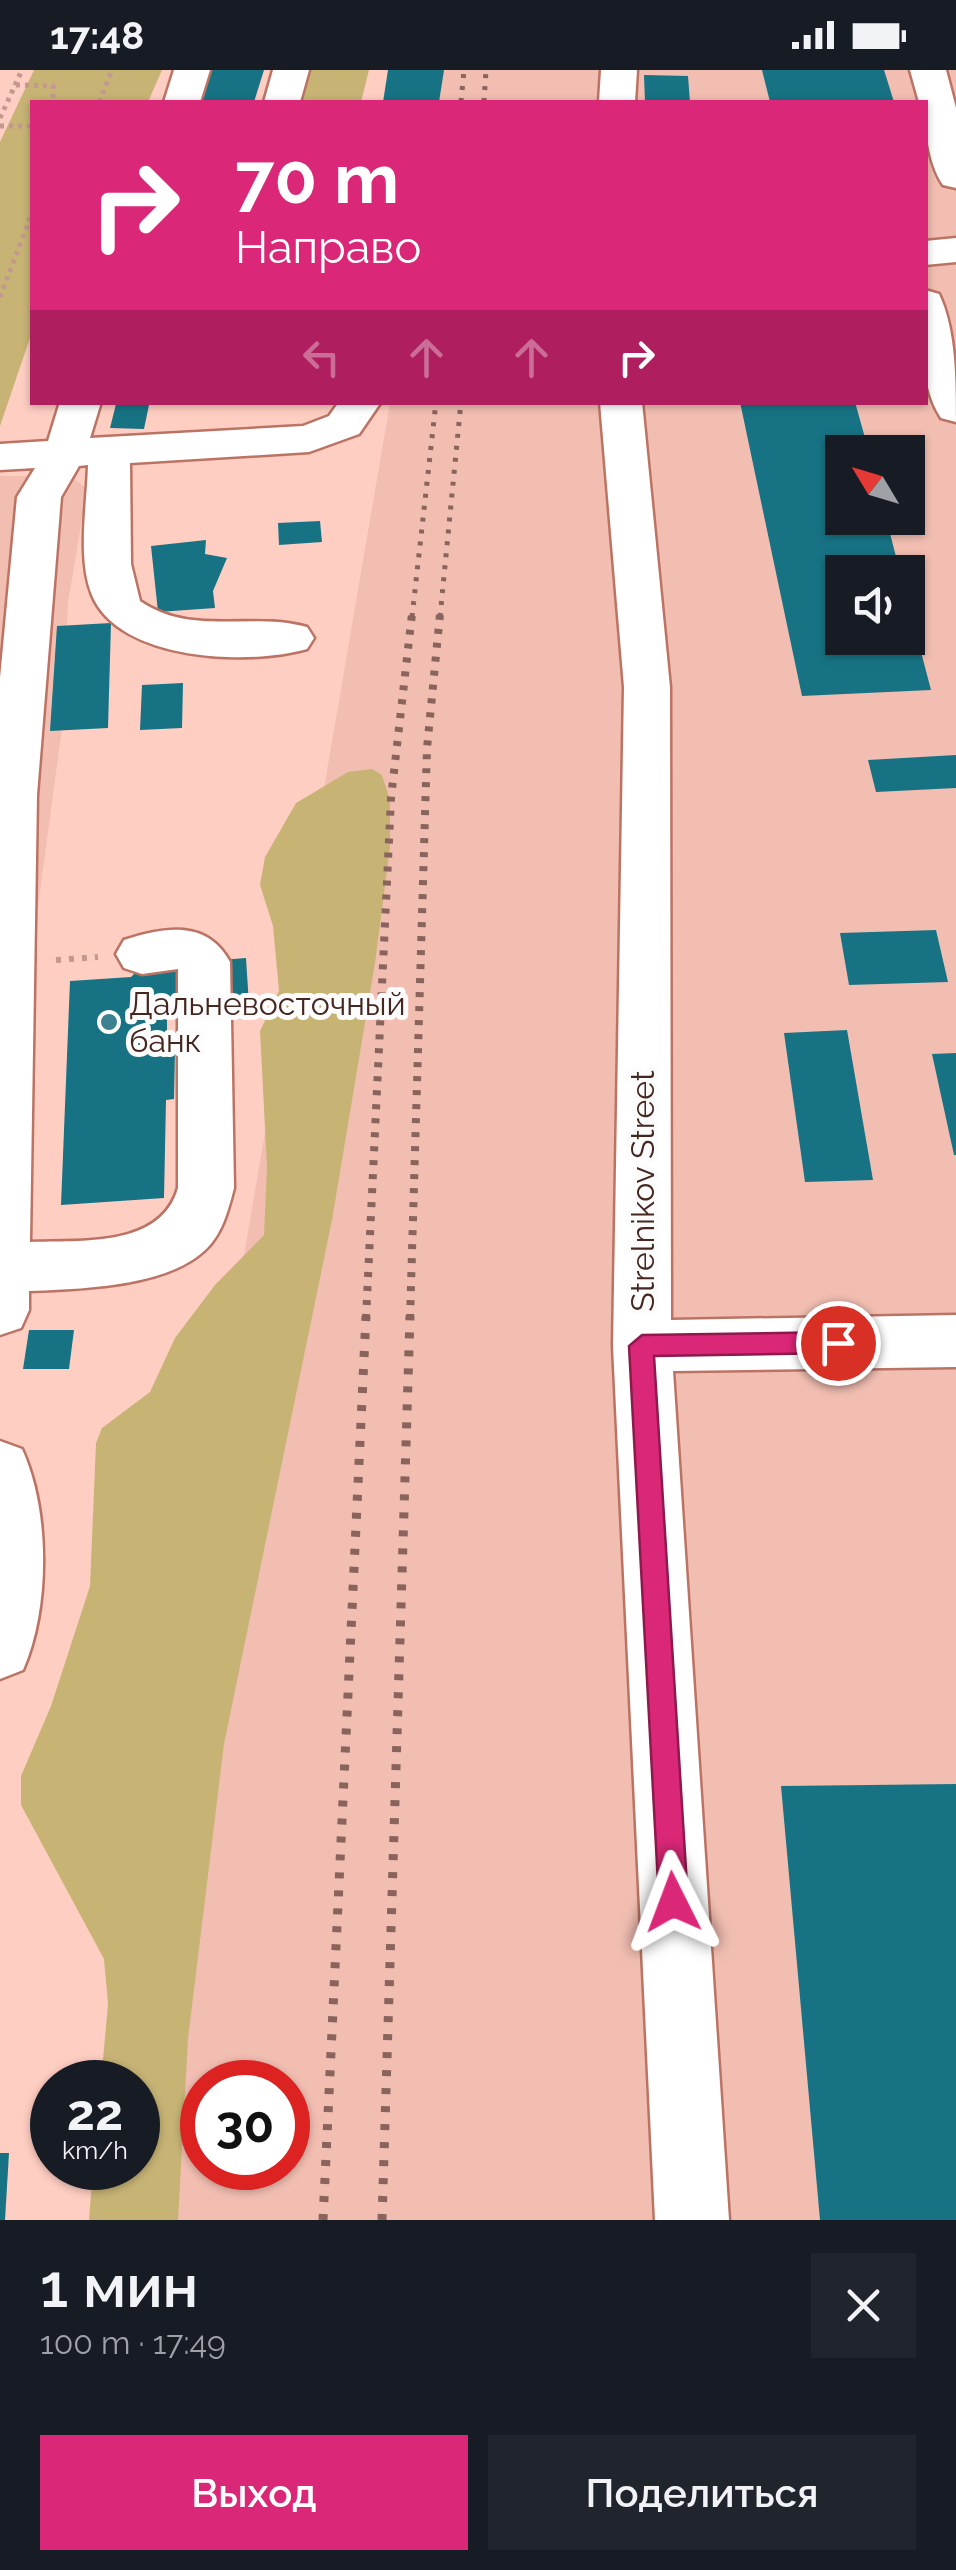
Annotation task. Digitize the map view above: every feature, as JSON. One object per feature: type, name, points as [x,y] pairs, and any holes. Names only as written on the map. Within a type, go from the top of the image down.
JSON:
[{"type":"street","points":[[183,100],[192,70]]},
{"type":"street","points":[[283,100],[292,70]]},
{"type":"street","points":[[617,100],[618,70]]},
{"type":"street","points":[[928,70],[956,176]]},
{"type":"street","points":[[928,253],[956,250]]},
{"type":"street","points":[[928,312],[956,409]]},
{"type":"street","points":[[81,405],[86,454],[113,594],[128,617],[171,634],[203,640],[291,638]]},
{"type":"street","points":[[0,458],[308,439],[344,425],[358,405]]},
{"type":"street","name":"Strelnikov Street","points":[[621,405],[647,687],[642,1346],[692,2220]]},
{"type":"street","points":[[86,454],[39,498],[7,796],[10,964],[3,1066],[1,1289],[152,1255],[176,1242],[197,1219],[206,1188],[204,962],[188,948],[142,954]]},
{"type":"street","points":[[642,1346],[956,1341]]},
{"type":"street","points":[[0,1469],[8,1517],[8,1613],[0,1648]]},
{"type":"path","points":[[0,118],[22,70]]},
{"type":"path","points":[[100,100],[112,70]]},
{"type":"path","points":[[16,85],[53,86],[53,100]]},
{"type":"path","points":[[0,126],[30,126]]},
{"type":"path","points":[[0,297],[30,218]]},
{"type":"path","points":[[10,964],[142,954]]},
{"type":"shaded area","points":[[34,70],[162,70],[149,100],[30,100],[30,338],[0,426],[0,142]]},
{"type":"shaded area","points":[[307,70],[369,70],[362,100],[298,100]]},
{"type":"shaded area","points":[[432,70],[956,70],[956,2220],[121,2220],[131,2190],[160,2190],[160,2060],[136,2060],[126,1944],[390,405],[928,405],[928,100],[428,100]]},
{"type":"shaded area","points":[[0,476],[71,476],[87,489],[68,603],[62,728],[35,929],[29,1039],[0,1043]]},
{"type":"shaded area","points":[[372,769],[382,775],[390,800],[390,847],[375,963],[332,1220],[224,1744],[187,2060],[180,2060],[178,2220],[89,2220],[91,2190],[160,2190],[160,2060],[103,2060],[108,2004],[104,1959],[21,1805],[21,1776],[51,1706],[90,1586],[96,1443],[102,1428],[150,1392],[175,1338],[215,1285],[264,1235],[267,1167],[260,1031],[279,991],[273,926],[260,885],[265,857],[296,803],[348,772]]},
{"type":"building","points":[[209,70],[264,70],[255,100],[199,100]]},
{"type":"building","points":[[388,70],[444,70],[439,100],[383,100]]},
{"type":"building","points":[[762,70],[884,70],[893,100],[770,100]]},
{"type":"building","points":[[644,75],[688,76],[690,100],[645,100]]},
{"type":"building","points":[[116,405],[149,405],[144,429],[110,428]]},
{"type":"building","points":[[741,405],[856,405],[864,435],[825,435],[825,535],[890,535],[896,555],[825,555],[825,655],[922,655],[931,690],[802,696]]},
{"type":"building","points":[[320,521],[322,542],[279,545],[278,523]]},
{"type":"building","points":[[206,540],[205,554],[227,558],[213,591],[215,608],[158,612],[151,546]]},
{"type":"building","points":[[111,623],[108,728],[50,731],[57,626]]},
{"type":"building","points":[[183,683],[182,728],[140,730],[142,685]]},
{"type":"building","points":[[956,755],[956,788],[876,792],[868,760]]},
{"type":"building","points":[[936,930],[948,982],[849,985],[840,933]]},
{"type":"building","points":[[246,958],[249,1005],[224,1007],[221,960]]},
{"type":"building","points":[[185,965],[178,1002],[167,1005],[167,1051],[175,1051],[174,1099],[166,1100],[164,1198],[61,1205],[70,981],[131,977],[140,968]]},
{"type":"building","points":[[847,1030],[873,1180],[805,1182],[784,1033]]},
{"type":"building","points":[[956,1053],[956,1155],[954,1155],[932,1054]]},
{"type":"building","points":[[29,1330],[74,1330],[69,1369],[23,1369]]},
{"type":"building","points":[[956,1784],[956,2220],[820,2220],[781,1786]]},
{"type":"building","points":[[0,2153],[9,2153],[5,2220],[0,2220]]},
{"type":"railway","points":[[461,100],[464,70]]},
{"type":"railway","points":[[484,100],[486,70]]},
{"type":"railway","points":[[412,617],[436,405]]},
{"type":"railway","points":[[440,617],[461,405]]},
{"type":"railway","points":[[366,1319],[391,798],[412,614]]},
{"type":"railway","points":[[410,1319],[427,748],[440,614]]},
{"type":"railway","points":[[323,2220],[366,1316]]},
{"type":"railway","points":[[382,2220],[410,1316]]},
{"type":"place","name":"Дальневосточный банк","points":[[109,1022]]},
{"type":"route","points":[[673,1902],[642,1346],[838,1343]]}]
